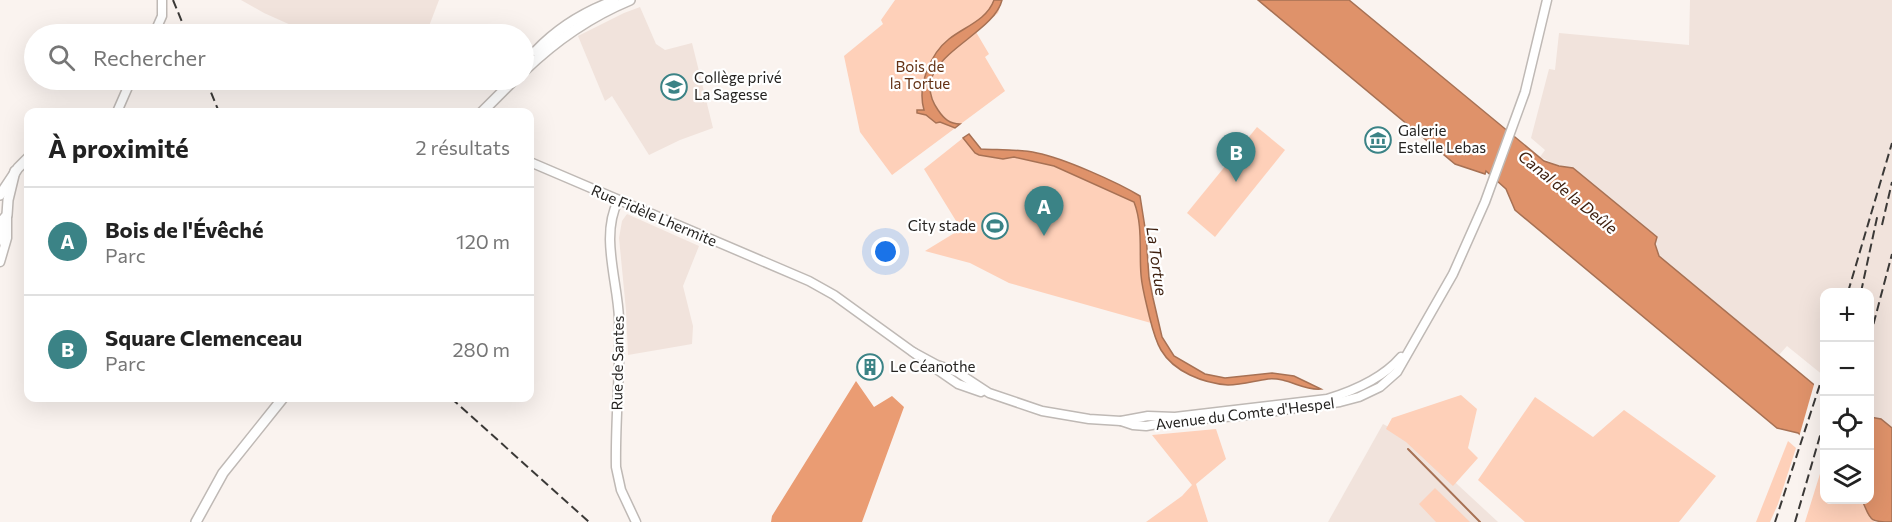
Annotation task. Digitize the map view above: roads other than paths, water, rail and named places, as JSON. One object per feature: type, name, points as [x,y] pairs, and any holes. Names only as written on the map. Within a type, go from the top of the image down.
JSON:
[{"type":"main road","points":[[534,53],[543,43],[566,25],[616,0]]},
{"type":"main road","points":[[534,62],[570,30],[630,0]]},
{"type":"main road","points":[[486,108],[503,90]]},
{"type":"main road","points":[[0,195],[22,165]]},
{"type":"main road","points":[[0,223],[7,212],[11,185],[22,165]]},
{"type":"main road","points":[[0,202],[7,212]]},
{"type":"main road","points":[[196,522],[223,473],[280,402]]},
{"type":"street","points":[[158,24],[162,16],[162,0]]},
{"type":"street","name":"Avenue du Comte d'Hespel","points":[[779,268],[828,292],[958,384],[1051,413],[1146,426],[1346,401],[1370,392],[1389,380],[1400,366],[1453,274],[1485,202],[1519,112],[1547,0]]},
{"type":"street","points":[[119,108],[127,90]]},
{"type":"street","name":"Rue Fidèle Lhermite","points":[[534,164],[779,268]]},
{"type":"street","name":"Rue de Santes","points":[[618,201],[612,217],[611,237],[619,319],[616,467],[621,490],[636,522]]},
{"type":"street","points":[[0,262],[8,229],[7,212]]},
{"type":"street","points":[[0,228],[4,239],[4,250]]},
{"type":"water","points":[[994,0],[1002,0],[995,14],[940,63],[932,77],[930,92],[938,110],[948,120],[960,124],[955,128],[940,122],[936,123],[926,115],[917,113],[917,110],[924,110],[922,91],[924,81],[936,53],[949,39],[981,18]]},
{"type":"water","name":"Canal de la Deûle","points":[[1258,0],[1349,0],[1544,161],[1573,168],[1657,237],[1655,244],[1659,256],[1820,390],[1820,452],[1798,433],[1777,428],[1515,210],[1506,189],[1486,171],[1485,174],[1455,164]]},
{"type":"water","points":[[969,134],[981,149],[1023,151],[1048,156],[1090,171],[1140,196],[1153,298],[1162,337],[1174,356],[1205,374],[1225,378],[1272,373],[1294,376],[1321,389],[1275,379],[1233,385],[1218,384],[1199,379],[1181,370],[1161,350],[1153,329],[1144,295],[1140,266],[1140,229],[1134,202],[1054,166],[1014,157],[1003,159],[979,155],[963,138]]},
{"type":"water","points":[[1874,418],[1881,419],[1892,428],[1892,522],[1874,520],[1864,504],[1874,504]]},
{"type":"waterway","name":"La Tortue","points":[[1408,449],[1480,522]]},
{"type":"railway","points":[[173,0],[183,24]]},
{"type":"railway","points":[[210,90],[217,108]]},
{"type":"railway","points":[[1849,288],[1892,143]]},
{"type":"railway","points":[[1882,225],[1892,182]]},
{"type":"railway","points":[[1862,288],[1878,213]]},
{"type":"railway","points":[[1874,322],[1892,254]]},
{"type":"railway","points":[[1775,522],[1820,384]]},
{"type":"railway","points":[[455,402],[589,522]]},
{"type":"railway","points":[[1795,522],[1820,436]]},
{"type":"place","name":"Collège privé La Sagesse","points":[[674,87]]},
{"type":"place","name":"Galerie Estelle Lebas","points":[[1378,140]]},
{"type":"place","name":"Square Clemenceau","points":[[1236,182]]},
{"type":"place","name":"City stade","points":[[995,226]]},
{"type":"place","name":"Bois de l'Évêché","points":[[1044,236]]},
{"type":"place","name":"Le Céanothe","points":[[870,367]]},
{"type":"park label","name":"Bois de la Tortue","points":[[920,76]]}]
